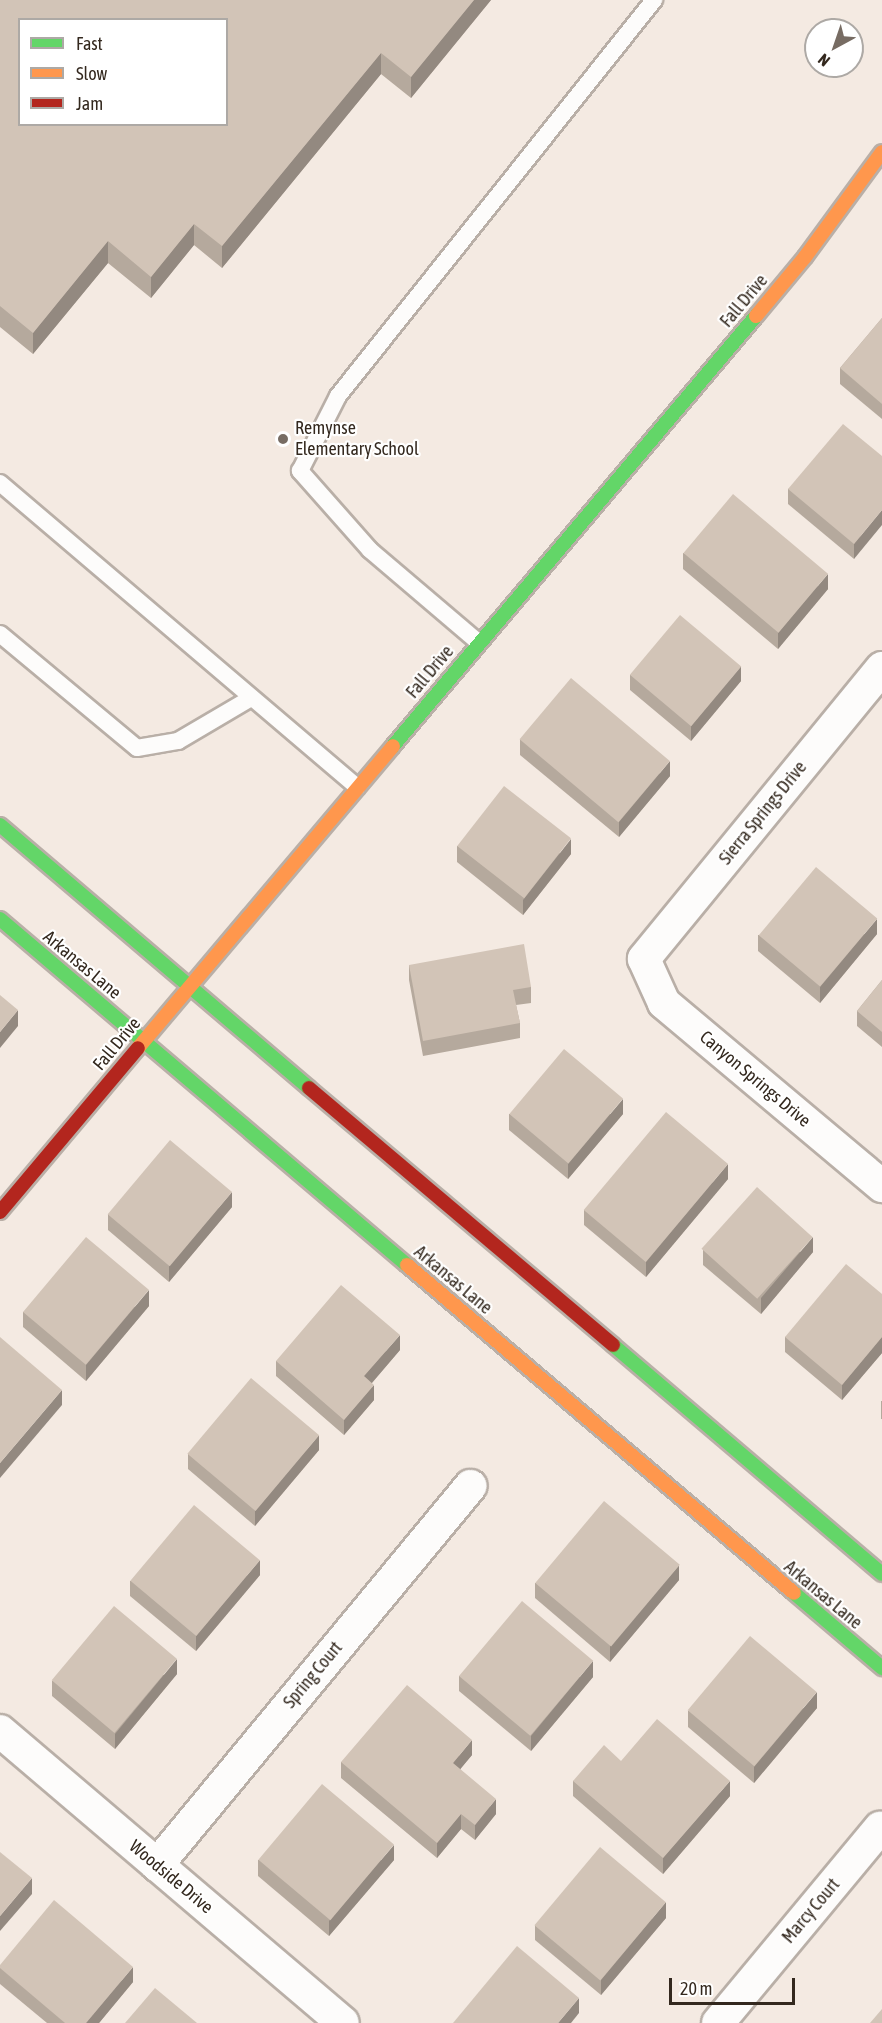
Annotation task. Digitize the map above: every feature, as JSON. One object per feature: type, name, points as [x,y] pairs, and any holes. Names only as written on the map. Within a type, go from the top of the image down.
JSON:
[{"type":"main road","name":"Fall Drive","points":[[0,1212],[478,642],[805,257],[882,152]]},
{"type":"main road","points":[[0,825],[188,988],[882,1574]]},
{"type":"main road","name":"Arkansas Lane","points":[[0,920],[882,1668]]},
{"type":"street","name":"Sierra Springs Drive","points":[[644,959],[882,668]]},
{"type":"street","name":"Canyon Springs Drive","points":[[644,959],[664,1003],[882,1186]]},
{"type":"street","name":"Spring Court","points":[[157,1865],[470,1486]]},
{"type":"street","name":"Woodside Drive","points":[[0,1731],[343,2023]]},
{"type":"street","name":"Marcy Court","points":[[718,2023],[880,1828]]},
{"type":"lane","points":[[478,642],[370,550],[300,471],[338,396],[654,0]]},
{"type":"lane","points":[[0,483],[357,787]]},
{"type":"lane","points":[[0,634],[137,748],[178,741],[251,698]]},
{"type":"building","points":[[0,0],[474,0],[411,77],[381,53],[222,246],[194,224],[151,277],[108,241],[33,333],[0,306]]},
{"type":"building","points":[[882,318],[882,404],[840,368]]},
{"type":"building","points":[[843,424],[882,456],[882,510],[854,544],[788,489]]},
{"type":"building","points":[[733,494],[828,574],[778,633],[684,553]]},
{"type":"building","points":[[680,615],[741,666],[691,726],[630,675]]},
{"type":"building","points":[[571,678],[670,761],[618,822],[520,739]]},
{"type":"building","points":[[504,786],[571,838],[524,898],[457,846]]},
{"type":"building","points":[[816,867],[877,918],[820,987],[759,935]]},
{"type":"building","points":[[524,944],[531,987],[513,990],[520,1023],[423,1041],[409,965]]},
{"type":"building","points":[[882,980],[882,1032],[857,1011]]},
{"type":"building","points":[[0,995],[18,1010],[0,1032]]},
{"type":"building","points":[[564,1049],[623,1098],[568,1164],[509,1114]]},
{"type":"building","points":[[666,1112],[728,1164],[646,1262],[584,1210]]},
{"type":"building","points":[[170,1140],[232,1192],[170,1266],[108,1214]]},
{"type":"building","points":[[757,1187],[813,1237],[757,1299],[701,1249]]},
{"type":"building","points":[[86,1237],[149,1290],[86,1365],[23,1312]]},
{"type":"building","points":[[846,1264],[882,1294],[882,1337],[842,1385],[785,1337]]},
{"type":"building","points":[[341,1285],[400,1335],[364,1376],[374,1385],[344,1420],[276,1361]]},
{"type":"building","points":[[0,1337],[62,1390],[0,1463]]},
{"type":"building","points":[[251,1378],[319,1435],[256,1511],[187,1454]]},
{"type":"building","points":[[604,1501],[680,1565],[611,1647],[535,1583]]},
{"type":"building","points":[[194,1505],[260,1560],[196,1636],[130,1581]]},
{"type":"building","points":[[522,1601],[593,1661],[530,1736],[459,1676]]},
{"type":"building","points":[[114,1606],[177,1659],[114,1733],[52,1680]]},
{"type":"building","points":[[750,1636],[817,1692],[754,1766],[688,1710]]},
{"type":"building","points":[[407,1685],[472,1740],[453,1763],[496,1799],[475,1825],[461,1814],[437,1843],[341,1762]]},
{"type":"building","points":[[657,1719],[730,1781],[663,1858],[573,1781],[604,1745],[621,1761]]},
{"type":"building","points":[[322,1784],[394,1844],[330,1920],[258,1860]]},
{"type":"building","points":[[600,1847],[666,1902],[600,1980],[534,1925]]},
{"type":"building","points":[[0,1852],[32,1878],[0,1916]]},
{"type":"building","points":[[54,1900],[133,1967],[86,2023],[65,2023],[0,1968],[0,1965]]},
{"type":"building","points":[[517,1946],[579,1998],[558,2023],[453,2023]]},
{"type":"building","points":[[155,1988],[197,2023],[125,2023]]},
{"type":"building","points":[[882,2009],[882,2023],[870,2023]]},
{"type":"traffic: fast","points":[[393,746],[756,316]]},
{"type":"traffic: fast","points":[[0,825],[309,1088]]},
{"type":"traffic: fast","points":[[0,919],[407,1265]]},
{"type":"traffic: fast","points":[[613,1345],[882,1574]]},
{"type":"traffic: fast","points":[[794,1593],[882,1668]]},
{"type":"traffic: slow","points":[[756,316],[805,257],[882,152]]},
{"type":"traffic: slow","points":[[138,1048],[393,746]]},
{"type":"traffic: slow","points":[[407,1265],[794,1593]]},
{"type":"traffic: jam","points":[[0,1212],[138,1048]]},
{"type":"traffic: jam","points":[[309,1088],[613,1345]]},
{"type":"place","name":"Remynse Elementary School","points":[[283,439]]}]
